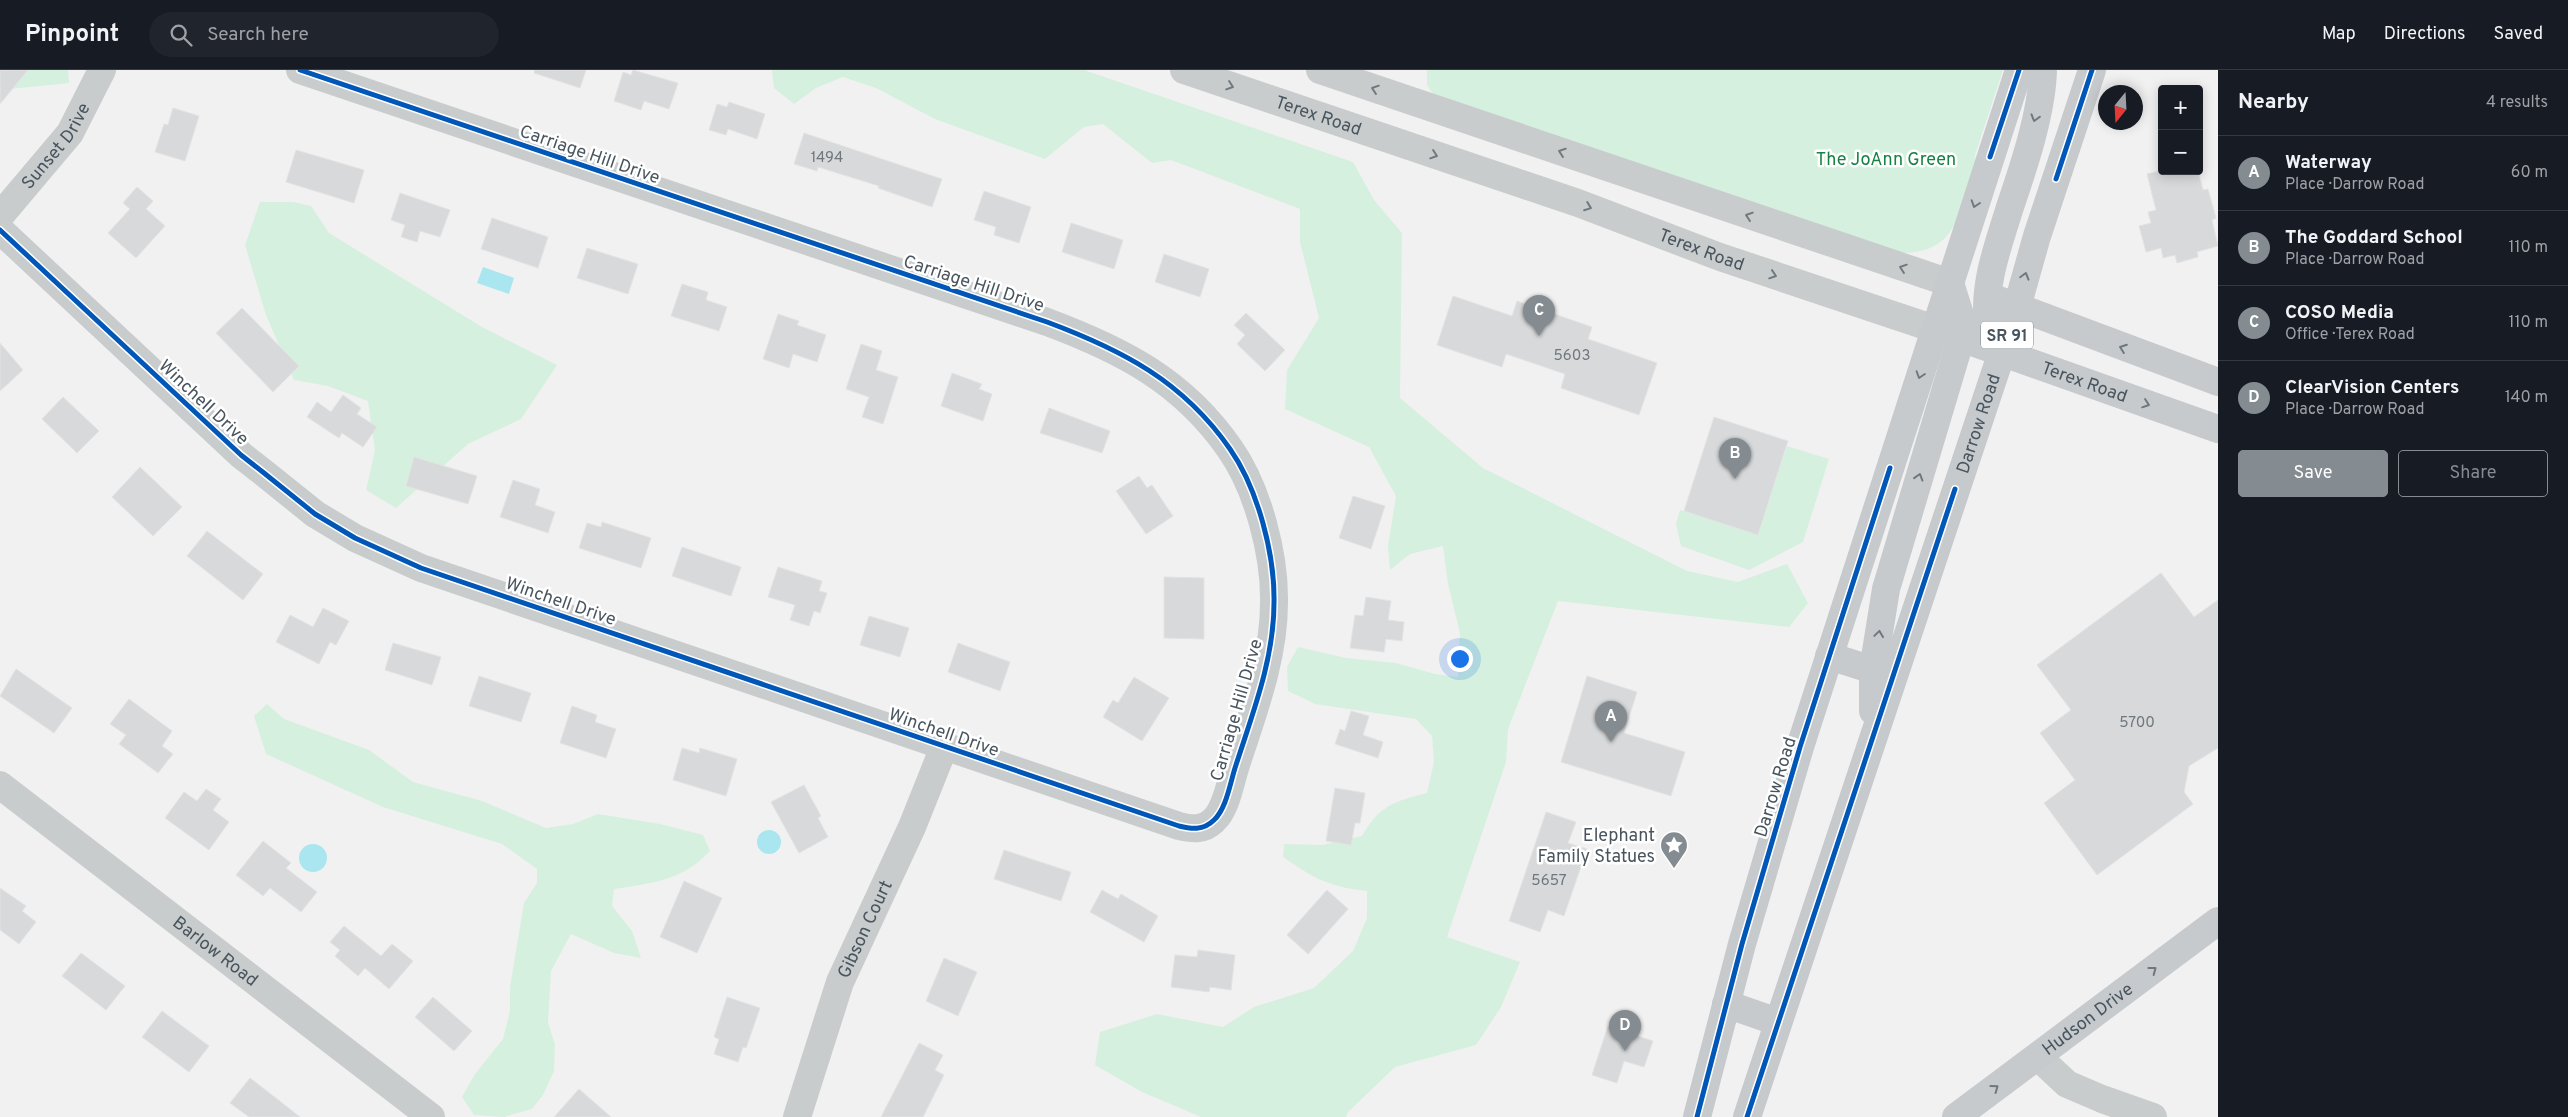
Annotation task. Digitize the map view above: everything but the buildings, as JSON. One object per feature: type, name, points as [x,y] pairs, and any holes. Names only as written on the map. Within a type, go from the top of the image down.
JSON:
[{"type":"main road","name":"Darrow Road","points":[[1697,1117],[1726,1004],[1800,747],[2019,70]]},
{"type":"main road","points":[[2001,353],[1989,328],[1987,295],[1993,259],[2012,202],[2042,92],[2044,70]]},
{"type":"main road","name":"Darrow Road","points":[[1747,1117],[1873,734],[2017,307],[2037,236],[2092,70]]},
{"type":"main road","points":[[1950,283],[1987,295],[2218,382]]},
{"type":"main road","points":[[1873,734],[1874,670],[1886,589],[1961,338],[1961,318],[1950,283]]},
{"type":"main road","name":"Terex Road","points":[[1935,329],[2218,429]]},
{"type":"main road","points":[[1830,656],[1874,670]]},
{"type":"main road","name":"Hudson Drive","points":[[1956,1117],[2218,921]]},
{"type":"main road","points":[[1726,1004],[1778,1022]]},
{"type":"street","name":"Sunset Drive","points":[[0,216],[70,133],[102,70]]},
{"type":"street","name":"Carriage Hill Drive","points":[[300,70],[1047,322],[1099,342],[1124,354],[1157,374],[1198,411],[1230,450],[1248,485],[1262,521],[1272,568],[1272,629],[1258,696],[1221,810],[1215,820],[1207,826]]},
{"type":"street","name":"Terex Road","points":[[1184,70],[1578,204],[1720,257],[1935,329]]},
{"type":"street","points":[[1320,70],[1950,283]]},
{"type":"street","points":[[1394,141],[1408,100]]},
{"type":"street","name":"Winchell Drive","points":[[0,230],[241,455],[315,514],[355,538],[420,568],[944,747],[1178,826],[1190,829],[1207,826]]},
{"type":"street","name":"Gibson Court","points":[[797,1117],[840,982],[912,827],[944,747]]},
{"type":"street","name":"Barlow Road","points":[[0,785],[430,1117]]},
{"type":"street","points":[[2038,1057],[2067,1084],[2153,1117]]},
{"type":"green space","points":[[0,70],[68,70],[69,83],[0,90]]},
{"type":"green space","points":[[772,70],[1084,70],[1353,162],[1374,200],[1402,233],[1400,398],[1483,468],[1687,571],[1738,582],[1787,564],[1808,603],[1789,627],[1558,601],[1508,729],[1506,762],[1447,937],[1520,962],[1501,1007],[1476,1045],[1395,1067],[1348,1112],[1346,1117],[1201,1117],[1142,1092],[1095,1065],[1100,1032],[1157,1014],[1223,1027],[1254,1007],[1314,988],[1353,951],[1367,918],[1367,891],[1332,884],[1303,871],[1283,857],[1284,844],[1322,845],[1362,836],[1381,811],[1396,802],[1427,793],[1434,762],[1432,736],[1416,719],[1315,704],[1288,691],[1287,667],[1298,647],[1346,658],[1396,663],[1435,674],[1458,677],[1460,633],[1448,584],[1443,546],[1410,554],[1390,570],[1388,546],[1396,496],[1369,447],[1285,409],[1287,370],[1319,318],[1300,242],[1300,209],[1171,160],[1152,163],[1103,124],[1084,127],[1045,159],[935,119],[876,88],[843,77],[816,88],[794,104],[774,88]]},
{"type":"green space","name":"The JoAnn Green","points":[[1427,70],[2003,70],[1975,155],[1975,166],[1971,182],[1957,221],[1945,238],[1937,245],[1915,252],[1901,253],[1433,94],[1427,85]]},
{"type":"green space","points":[[260,202],[293,202],[311,206],[329,233],[482,327],[557,365],[521,419],[468,444],[396,508],[366,490],[375,450],[368,401],[328,386],[294,380],[266,315],[245,245]]},
{"type":"green space","points":[[1787,446],[1829,459],[1803,542],[1749,570],[1681,546],[1676,524],[1680,510],[1758,535]]},
{"type":"green space","points":[[267,704],[284,719],[369,750],[413,782],[482,801],[546,828],[573,824],[598,814],[660,824],[703,835],[710,851],[689,869],[666,879],[614,889],[612,906],[632,931],[641,958],[614,953],[571,934],[551,971],[548,1023],[555,1044],[554,1071],[543,1095],[532,1109],[504,1117],[474,1115],[462,1097],[475,1074],[503,1039],[510,1011],[510,987],[524,903],[537,883],[537,869],[502,844],[383,807],[266,754],[254,716]]},
{"type":"water","points":[[483,267],[514,278],[509,294],[477,283]]},
{"type":"water","points":[[769,830],[777,834],[781,842],[777,850],[769,854],[761,850],[757,842],[761,834]]},
{"type":"water","points":[[313,844],[323,848],[327,858],[323,868],[313,872],[303,868],[299,858],[303,848]]},
{"type":"cycle path","points":[[0,230],[241,455],[315,514],[355,538],[421,568],[1179,826],[1201,828],[1214,820],[1222,809],[1227,796],[1261,687],[1273,624],[1274,584],[1263,523],[1249,483],[1240,465],[1212,425],[1171,386],[1149,370],[1101,344],[1047,322],[300,70]]},
{"type":"cycle path","points":[[1990,157],[2019,70]]},
{"type":"cycle path","points":[[2056,179],[2092,70]]},
{"type":"cycle path","points":[[1697,1117],[1742,944],[1800,747],[1890,468]]},
{"type":"cycle path","points":[[1747,1117],[1955,489]]},
{"type":"place","name":"COSO Media","points":[[1539,336]]},
{"type":"place","name":"The Goddard School","points":[[1735,479]]},
{"type":"place","name":"Waterway","points":[[1611,742]]},
{"type":"place","name":"Elephant Family Statues","points":[[1674,869]]},
{"type":"place","name":"ClearVision Centers","points":[[1625,1051]]}]
